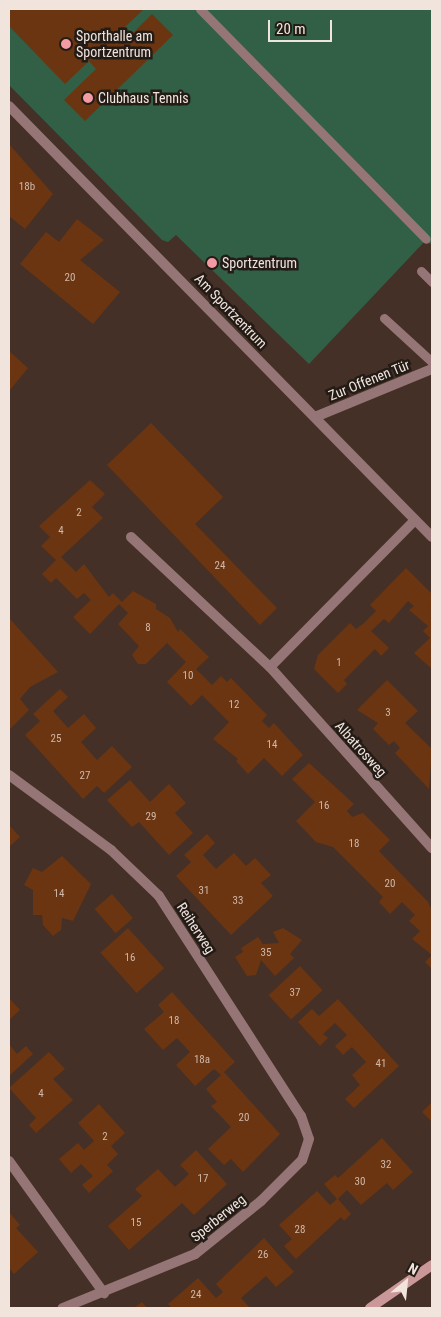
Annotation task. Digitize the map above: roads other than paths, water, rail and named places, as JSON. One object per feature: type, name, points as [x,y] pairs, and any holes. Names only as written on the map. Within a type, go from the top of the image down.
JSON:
[{"type":"main road","points":[[370,1308],[432,1265]]},
{"type":"street","name":"Am Sportzentrum","points":[[9,106],[432,537]]},
{"type":"street","name":"Zur Offenen Tür","points":[[316,417],[432,369]]},
{"type":"street","points":[[270,667],[415,520]]},
{"type":"street","name":"Albatrosweg","points":[[131,537],[270,667],[432,848]]},
{"type":"street","name":"Reiherweg","points":[[9,775],[111,850],[159,896],[301,1116],[309,1139]]},
{"type":"street","name":"Sperberweg","points":[[63,1308],[195,1254],[261,1201],[302,1160],[309,1139]]},
{"type":"street","points":[[9,1161],[104,1292]]},
{"type":"lane","points":[[200,9],[426,239]]},
{"type":"lane","points":[[421,271],[432,282]]},
{"type":"lane","points":[[384,318],[432,362]]},
{"type":"place","name":"Sporthalle am Sportzentrum","points":[[66,44]]},
{"type":"place","name":"Clubhaus Tennis","points":[[88,98]]},
{"type":"place","name":"Sportzentrum","points":[[212,263]]}]
